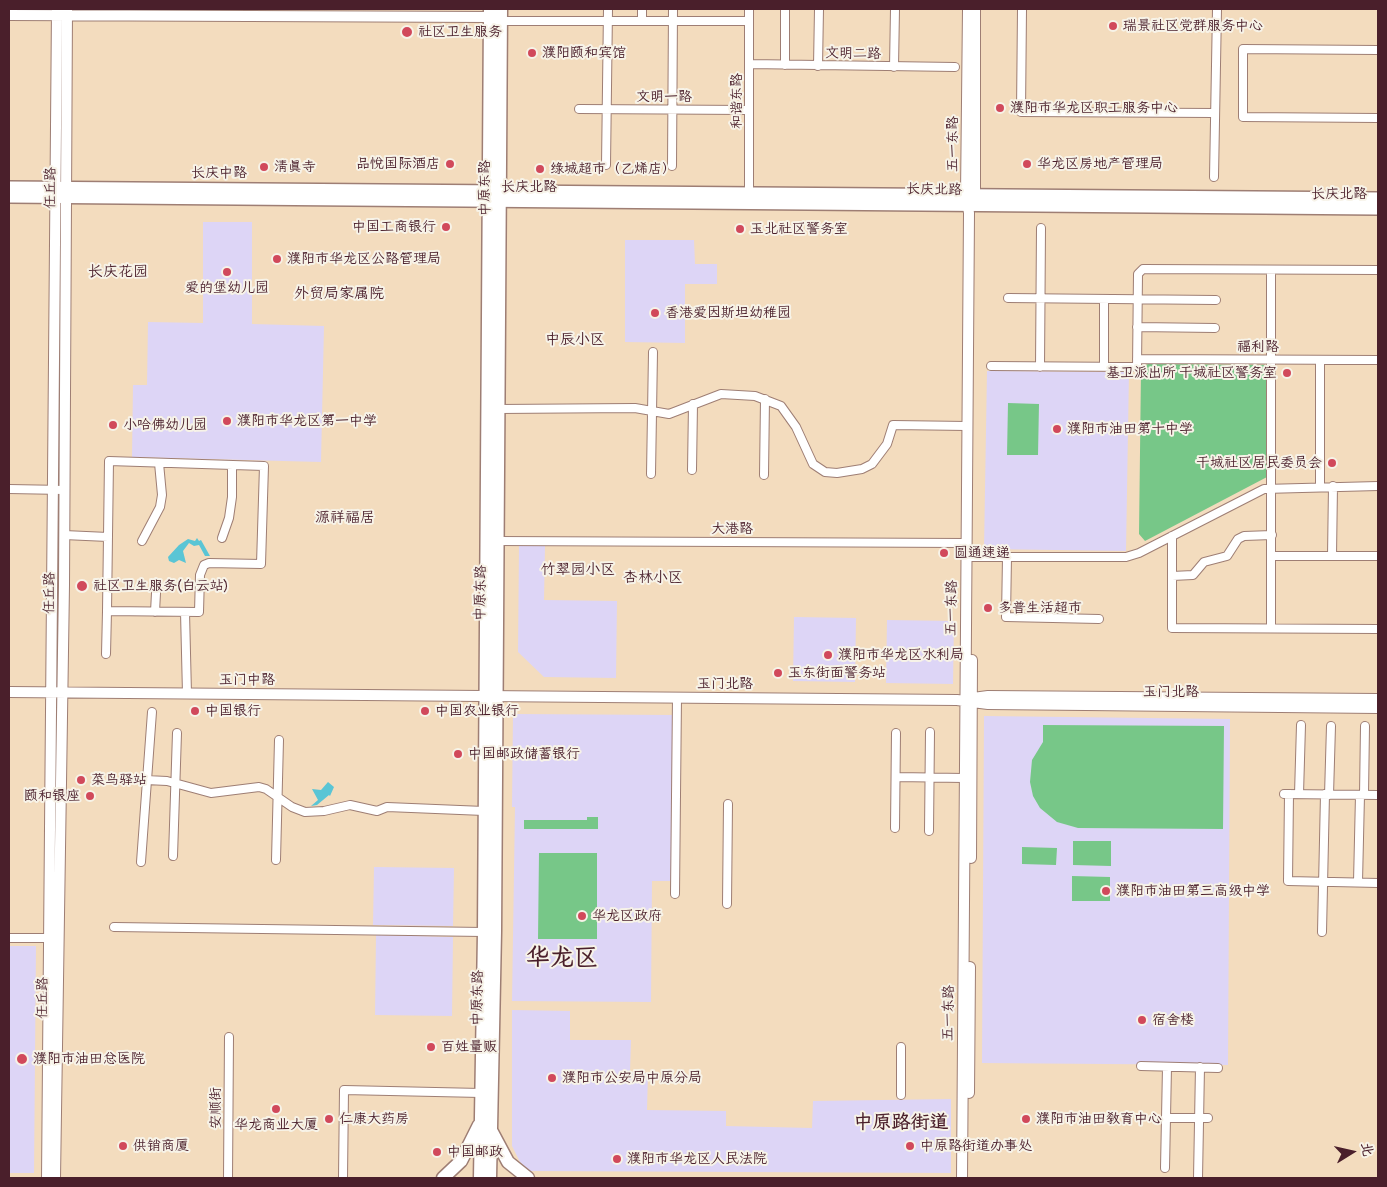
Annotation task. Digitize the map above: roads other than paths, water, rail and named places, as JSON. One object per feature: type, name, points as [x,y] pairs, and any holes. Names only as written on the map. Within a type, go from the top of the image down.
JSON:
[{"type":"main road","name":"中原东路","points":[[490,1178],[490,696],[496,14]]},
{"type":"main road","name":"长庆中路","points":[[9,186],[59,192]]},
{"type":"main road","name":"长庆中路","points":[[9,197],[59,192],[494,196]]},
{"type":"main road","name":"长庆北路","points":[[494,196],[749,192],[971,200],[1378,209]]},
{"type":"main road","name":"长庆北路","points":[[494,196],[971,200],[1378,198]]},
{"type":"main road","name":"中原东路","points":[[480,1178],[484,811],[497,541],[498,409],[494,196]]},
{"type":"main road","points":[[443,1178],[461,1162],[481,1120]]},
{"type":"main road","points":[[491,1129],[508,1162],[528,1178]]},
{"type":"street","points":[[9,15],[102,9]]},
{"type":"street","points":[[606,165],[608,9]]},
{"type":"street","points":[[642,9],[642,21]]},
{"type":"street","points":[[672,166],[673,9]]},
{"type":"street","name":"和谐东路","points":[[749,192],[750,9]]},
{"type":"street","points":[[785,9],[785,65]]},
{"type":"street","points":[[818,66],[819,9]]},
{"type":"street","points":[[894,9],[894,67]]},
{"type":"street","name":"五一东路","points":[[968,9],[971,200],[969,213],[966,543],[970,557]]},
{"type":"street","name":"五一东路","points":[[968,1178],[971,200],[975,9]]},
{"type":"street","points":[[1022,9],[1021,112],[1215,113]]},
{"type":"street","points":[[1214,177],[1217,9]]},
{"type":"street","points":[[62,12],[496,14],[608,21],[749,21]]},
{"type":"street","name":"任丘路","points":[[54,1178],[59,192],[62,12]]},
{"type":"street","points":[[1378,50],[1243,49],[1243,117],[1378,118]]},
{"type":"street","name":"文明二路","points":[[750,64],[956,68]]},
{"type":"street","name":"文明一路","points":[[579,109],[749,110]]},
{"type":"street","points":[[1040,367],[1041,228]]},
{"type":"street","points":[[992,366],[1137,367],[1138,274],[1143,269],[1378,270]]},
{"type":"street","points":[[1271,270],[1271,628]]},
{"type":"street","points":[[1008,298],[1216,300]]},
{"type":"street","points":[[1104,299],[1104,367]]},
{"type":"street","points":[[1137,327],[1215,328]]},
{"type":"street","points":[[651,474],[653,352]]},
{"type":"street","name":"福利路","points":[[1137,359],[1378,360]]},
{"type":"street","points":[[1320,360],[1320,487]]},
{"type":"street","points":[[498,409],[635,408],[669,414],[707,398],[729,393],[765,399],[781,406],[789,414],[808,456],[818,469],[825,472],[851,472],[872,464],[888,444],[893,425],[967,426]]},
{"type":"street","points":[[764,475],[765,399]]},
{"type":"street","points":[[692,470],[693,404]]},
{"type":"street","points":[[106,654],[109,461],[264,466],[262,564],[209,563],[204,566],[200,575],[199,612],[107,611]]},
{"type":"street","points":[[142,541],[160,507],[162,494],[159,463]]},
{"type":"street","points":[[222,538],[229,518],[232,497],[232,465]]},
{"type":"street","points":[[1332,556],[1333,486]]},
{"type":"street","points":[[970,557],[1126,557],[1172,536],[1256,492],[1272,488],[1378,486]]},
{"type":"street","points":[[9,489],[58,490]]},
{"type":"street","name":"任丘路","points":[[47,1178],[47,938],[64,535],[58,490]]},
{"type":"street","points":[[64,535],[108,537]]},
{"type":"street","points":[[1172,576],[1193,575],[1204,562],[1227,556],[1238,539],[1244,536],[1272,535]]},
{"type":"street","points":[[1172,536],[1172,628],[1378,629]]},
{"type":"street","name":"大港路","points":[[497,541],[966,543]]},
{"type":"street","points":[[1272,556],[1378,556]]},
{"type":"street","points":[[1007,557],[1006,617],[1099,619]]},
{"type":"street","points":[[155,612],[156,593]]},
{"type":"street","points":[[185,612],[186,694]]},
{"type":"street","name":"玉门中路","points":[[9,692],[490,696]]},
{"type":"street","name":"玉门北路","points":[[490,696],[970,700],[988,704],[1378,708]]},
{"type":"street","name":"玉门北路","points":[[970,700],[988,696],[1378,699]]},
{"type":"street","points":[[675,894],[677,698]]},
{"type":"street","name":"五一东路","points":[[962,1178],[964,778],[970,700]]},
{"type":"street","points":[[141,862],[152,712]]},
{"type":"street","points":[[1299,794],[1301,725]]},
{"type":"street","points":[[1322,932],[1331,726]]},
{"type":"street","points":[[1358,882],[1365,726]]},
{"type":"street","points":[[929,831],[930,732]]},
{"type":"street","points":[[173,856],[177,733]]},
{"type":"street","points":[[895,828],[896,733]]},
{"type":"street","points":[[276,860],[279,740]]},
{"type":"street","points":[[896,777],[964,778]]},
{"type":"street","points":[[146,780],[175,784],[211,793],[258,787],[277,796],[292,807],[305,812],[324,811],[350,805],[377,810],[387,807],[484,811]]},
{"type":"street","points":[[1378,795],[1287,794],[1288,881],[1378,882]]},
{"type":"street","points":[[727,904],[728,804]]},
{"type":"street","points":[[114,927],[484,932]]},
{"type":"street","points":[[9,938],[47,938]]},
{"type":"street","name":"安顺街","points":[[228,1178],[229,1037]]},
{"type":"street","points":[[901,1047],[901,1095]]},
{"type":"street","points":[[1141,1066],[1218,1068]]},
{"type":"street","points":[[1165,1168],[1167,1067]]},
{"type":"street","points":[[1198,1178],[1200,1067]]},
{"type":"street","points":[[343,1178],[344,1090],[481,1093]]},
{"type":"street","points":[[1166,1118],[1208,1118]]},
{"type":"water","points":[[197,538],[199,541],[201,540],[210,556],[205,556],[199,545],[194,546],[189,543],[183,551],[186,563],[179,560],[174,563],[169,561],[168,557],[179,545],[188,539],[195,541]]},
{"type":"water","points":[[328,782],[334,787],[330,796],[317,805],[311,806],[318,800],[312,789],[321,790]]},
{"type":"place","name":"瑞景社区党群服务中心","points":[[1113,26]]},
{"type":"place","name":"社区卫生服务","points":[[407,32]]},
{"type":"place","name":"濮阳颐和宾馆","points":[[532,53]]},
{"type":"place","name":"濮阳市华龙区职工服务中心","points":[[1000,108]]},
{"type":"place","name":"品悦国际酒店","points":[[450,164]]},
{"type":"place","name":"华龙区房地产管理局","points":[[1027,164]]},
{"type":"place","name":"清真寺","points":[[264,167]]},
{"type":"place","name":"绿城超市（乙烯店）","points":[[540,169]]},
{"type":"place","name":"中国工商银行","points":[[446,227]]},
{"type":"place","name":"玉北社区警务室","points":[[740,229]]},
{"type":"place","name":"濮阳市华龙区公路管理局","points":[[277,259]]},
{"type":"place","name":"爱的堡幼儿园","points":[[227,272]]},
{"type":"place","name":"香港爱因斯坦幼稚园","points":[[655,313]]},
{"type":"place","name":"基卫派出所 干城社区警务室","points":[[1287,373]]},
{"type":"place","name":"濮阳市华龙区第一中学","points":[[227,421]]},
{"type":"place","name":"小哈佛幼儿园","points":[[113,425]]},
{"type":"place","name":"濮阳市油田第十中学","points":[[1057,429]]},
{"type":"place","name":"干城社区居民委员会","points":[[1332,463]]},
{"type":"place","name":"圆通速递","points":[[944,553]]},
{"type":"place","name":"社区卫生服务(白云站)","points":[[82,586]]},
{"type":"place","name":"多普生活超市","points":[[988,608]]},
{"type":"place","name":"濮阳市华龙区水利局","points":[[828,655]]},
{"type":"place","name":"玉东街面警务站","points":[[778,673]]},
{"type":"place","name":"中国银行","points":[[195,711]]},
{"type":"place","name":"中国农业银行","points":[[425,711]]},
{"type":"place","name":"中国邮政储蓄银行","points":[[458,754]]},
{"type":"place","name":"菜鸟驿站","points":[[81,780]]},
{"type":"place","name":"颐和银座","points":[[90,796]]},
{"type":"place","name":"濮阳市油田第三高级中学","points":[[1106,891]]},
{"type":"place","name":"华龙区政府","points":[[582,916]]},
{"type":"place","name":"宿舍楼","points":[[1142,1020]]},
{"type":"place","name":"百姓量贩","points":[[431,1047]]},
{"type":"place","name":"濮阳市油田总医院","points":[[22,1059]]},
{"type":"place","name":"濮阳市公安局中原分局","points":[[552,1078]]},
{"type":"place","name":"华龙商业大厦","points":[[276,1109]]},
{"type":"place","name":"仁康大药房","points":[[329,1119]]},
{"type":"place","name":"濮阳市油田教育中心","points":[[1026,1119]]},
{"type":"place","name":"供销商厦","points":[[123,1146]]},
{"type":"place","name":"中原路街道办事处","points":[[910,1146]]},
{"type":"place","name":"中国邮政","points":[[437,1152]]},
{"type":"place","name":"濮阳市华龙区人民法院","points":[[617,1159]]},
{"type":"district","name":"长庆花园","points":[[118,272]]},
{"type":"district","name":"外贸局家属院","points":[[339,294]]},
{"type":"district","name":"中辰小区","points":[[575,340]]},
{"type":"district","name":"源祥福居","points":[[345,518]]},
{"type":"district","name":"竹翠园小区","points":[[578,570]]},
{"type":"district","name":"杏林小区","points":[[653,578]]},
{"type":"district","name":"华龙区","points":[[562,959]]},
{"type":"district","name":"中原路街道","points":[[901,1123]]}]
